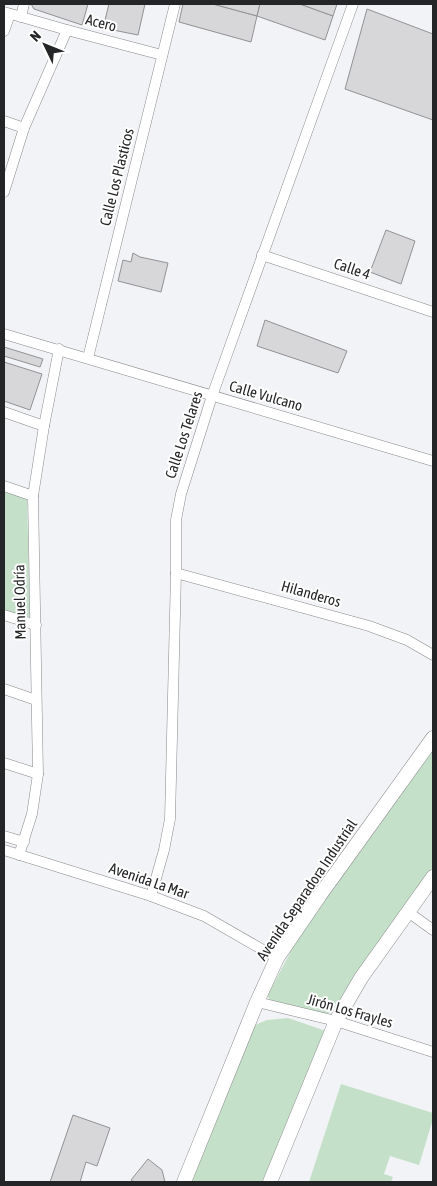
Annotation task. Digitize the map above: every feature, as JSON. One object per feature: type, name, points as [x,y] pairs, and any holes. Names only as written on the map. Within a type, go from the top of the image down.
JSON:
[{"type":"main road","name":"Avenida Separadora Industrial","points":[[184,1178],[277,958],[320,894],[433,738]]},
{"type":"main road","points":[[270,1182],[336,1021],[361,978],[433,877]]},
{"type":"street","points":[[21,17],[24,4]]},
{"type":"street","name":"Calle Los Plasticos","points":[[88,358],[175,4]]},
{"type":"street","name":"Calle Los Telares","points":[[151,896],[164,850],[170,819],[176,520],[181,494],[212,396],[353,4]]},
{"type":"street","points":[[4,31],[7,13]]},
{"type":"street","name":"Acero","points":[[7,13],[162,55]]},
{"type":"street","points":[[4,192],[24,128],[67,30]]},
{"type":"street","points":[[4,121],[24,128]]},
{"type":"street","name":"Calle 4","points":[[262,255],[433,312]]},
{"type":"street","name":"Calle Vulcano","points":[[4,334],[433,461]]},
{"type":"street","name":"Manuel Odría","points":[[19,855],[35,803],[38,774],[33,496],[59,349]]},
{"type":"street","points":[[4,412],[44,426]]},
{"type":"street","points":[[4,486],[33,496]]},
{"type":"street","name":"Hilanderos","points":[[176,573],[370,626],[406,640],[433,655]]},
{"type":"street","points":[[4,615],[36,625]]},
{"type":"street","points":[[4,689],[36,700]]},
{"type":"street","points":[[4,763],[38,774]]},
{"type":"street","points":[[4,836],[24,842]]},
{"type":"street","name":"Avenida La Mar","points":[[4,850],[151,896],[204,916],[277,958]]},
{"type":"street","points":[[408,912],[433,930]]},
{"type":"street","name":"Jirón Los Frayles","points":[[258,1002],[336,1021],[433,1052]]},
{"type":"green space","points":[[6,490],[27,497],[30,620],[4,612],[4,496]]},
{"type":"green space","points":[[433,750],[433,867],[358,970],[332,1012],[322,1016],[274,1004],[267,996],[299,936]]},
{"type":"green space","points":[[288,1018],[326,1031],[263,1182],[191,1182],[253,1026],[267,1020]]},
{"type":"green space","points":[[341,1084],[433,1113],[433,1119],[419,1165],[390,1156],[384,1174],[393,1177],[391,1182],[309,1182]]},
{"type":"building","points":[[31,4],[88,4],[82,25],[34,9]]},
{"type":"building","points":[[109,4],[145,4],[138,35],[103,28]]},
{"type":"building","points":[[183,4],[213,4],[257,16],[251,42],[179,22]]},
{"type":"building","points":[[213,4],[260,4],[257,16]]},
{"type":"building","points":[[260,4],[300,4],[333,16],[325,40],[257,16]]},
{"type":"building","points":[[300,4],[337,4],[333,16]]},
{"type":"building","points":[[367,9],[433,34],[433,120],[345,89]]},
{"type":"building","points":[[386,230],[415,241],[401,284],[370,272]]},
{"type":"building","points":[[133,253],[140,257],[168,263],[161,292],[118,281],[123,260],[131,262]]},
{"type":"building","points":[[265,320],[347,351],[338,373],[257,346]]},
{"type":"building","points":[[4,347],[43,359],[40,367],[4,356]]},
{"type":"building","points":[[4,362],[42,374],[30,410],[4,401]]},
{"type":"building","points":[[73,1115],[110,1128],[97,1166],[86,1162],[80,1182],[50,1182]]},
{"type":"building","points":[[148,1159],[162,1170],[165,1182],[134,1182],[131,1180]]}]
